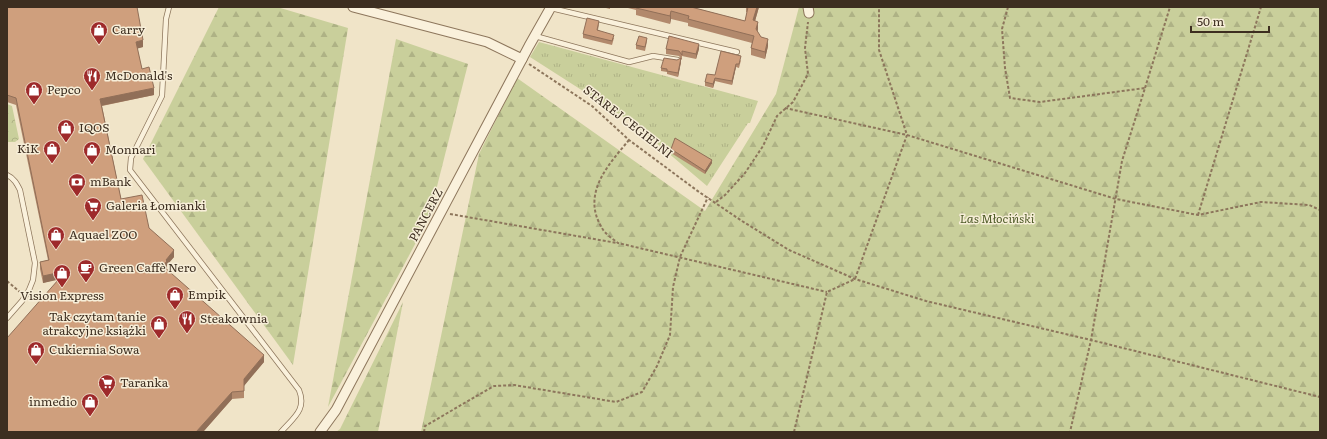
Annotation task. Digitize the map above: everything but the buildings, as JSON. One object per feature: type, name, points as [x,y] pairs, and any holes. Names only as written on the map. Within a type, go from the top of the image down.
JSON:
[{"type":"street","points":[[353,7],[487,42],[522,59]]},
{"type":"street","name":"PANCERZ","points":[[320,432],[336,410],[551,7]]},
{"type":"lane","points":[[169,7],[166,19],[162,96],[131,158],[130,170],[299,390],[302,398],[302,405],[299,412],[281,432]]},
{"type":"lane","points":[[551,7],[737,52]]},
{"type":"lane","points":[[535,36],[629,62],[653,56],[678,60]]},
{"type":"lane","points":[[7,175],[14,180],[20,190],[35,263],[33,280],[29,290],[22,301],[7,318]]},
{"type":"path","points":[[441,213],[618,243],[827,292],[855,279],[907,135],[879,50],[880,7]]},
{"type":"path","points":[[1008,7],[1002,29],[1005,68],[1010,98],[1040,102],[1145,88]]},
{"type":"path","points":[[1070,432],[1091,340],[1122,161],[1170,7]]},
{"type":"path","points":[[1198,215],[1261,7]]},
{"type":"path","points":[[716,202],[725,196],[745,172],[762,146],[777,116],[793,102],[808,74],[805,48],[808,10]]},
{"type":"path","name":"STAREJ CEGIELNI","points":[[522,59],[592,106],[629,140],[699,192],[716,202],[742,221],[789,250],[855,279],[926,301],[1320,397]]},
{"type":"path","points":[[785,108],[907,135],[1116,200],[1198,215],[1261,202],[1309,205],[1320,210]]},
{"type":"path","points":[[618,243],[602,230],[594,209],[595,195],[596,189],[608,165],[629,140]]},
{"type":"path","points":[[424,432],[425,426],[494,386],[514,385],[616,402],[642,392],[657,366],[670,335],[673,287],[680,257],[708,197]]},
{"type":"path","points":[[7,281],[18,291],[23,293]]},
{"type":"path","points":[[794,432],[827,292]]},
{"type":"green space","points":[[219,7],[277,7],[348,28],[293,365],[143,159]]},
{"type":"green space","name":"Las Młociński","points":[[799,7],[1320,7],[1320,432],[421,432],[479,154],[517,78],[705,211],[776,94]]},
{"type":"green space","points":[[396,39],[468,64],[429,218],[328,407]]},
{"type":"green space","points":[[539,42],[758,101],[750,123],[748,123],[707,186],[633,123],[530,57]]},
{"type":"green space","points":[[7,104],[12,106],[19,139],[15,142],[7,142]]},
{"type":"green space","points":[[403,302],[378,432],[336,432],[340,429]]},
{"type":"place","name":"Carry","points":[[99,45]]},
{"type":"place","name":"McDonald's","points":[[92,91]]},
{"type":"place","name":"Pepco","points":[[34,105]]},
{"type":"place","name":"IQOS","points":[[66,143]]},
{"type":"place","name":"KiK","points":[[52,164]]},
{"type":"place","name":"Monnari","points":[[92,165]]},
{"type":"place","name":"mBank","points":[[77,197]]},
{"type":"place","name":"Galeria Łomianki","points":[[93,221]]},
{"type":"place","name":"Aquael ZOO","points":[[56,250]]},
{"type":"place","name":"Green Caffè Nero","points":[[86,283]]},
{"type":"place","name":"Vision Express","points":[[62,288]]},
{"type":"place","name":"Empik","points":[[175,310]]},
{"type":"place","name":"Steakownia","points":[[187,334]]},
{"type":"place","name":"Tak czytam tanie atrakcyjne książki","points":[[159,339]]},
{"type":"place","name":"Cukiernia Sowa","points":[[36,365]]},
{"type":"place","name":"Taranka","points":[[107,398]]},
{"type":"place","name":"inmedio","points":[[90,417]]}]
